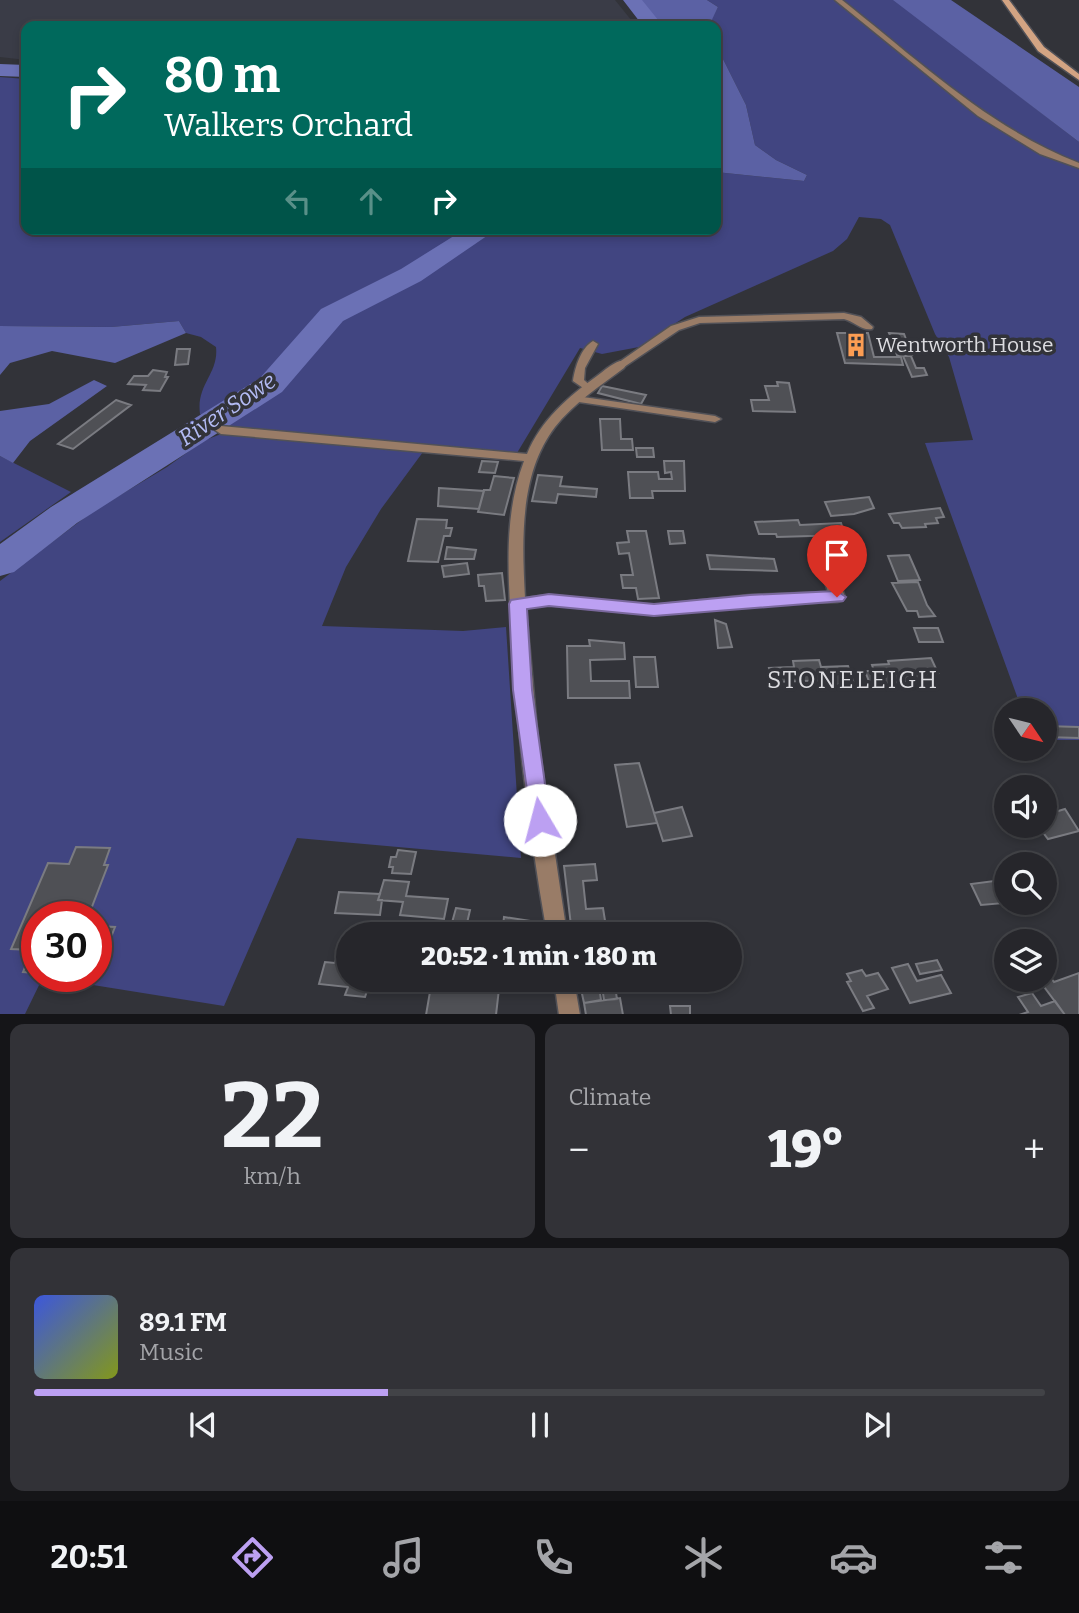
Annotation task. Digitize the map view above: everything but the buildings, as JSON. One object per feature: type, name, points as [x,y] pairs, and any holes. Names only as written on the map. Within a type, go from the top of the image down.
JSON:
[{"type":"main road","points":[[1005,0],[1041,49],[1079,78]]},
{"type":"street","points":[[555,922],[522,690],[516,559],[522,496],[532,458],[553,422],[576,399],[620,365]]},
{"type":"street","points":[[221,430],[532,458]]},
{"type":"street","points":[[517,604],[549,600],[654,610],[750,600],[837,597],[829,572]]},
{"type":"street","points":[[566,992],[570,1014]]},
{"type":"lane","points":[[838,0],[981,114],[1043,152],[1079,166]]},
{"type":"lane","points":[[620,365],[675,328],[699,320],[844,316],[857,318],[868,327]]},
{"type":"lane","points":[[589,389],[579,381],[580,368],[593,344]]},
{"type":"lane","points":[[576,399],[715,419]]},
{"type":"shaded area","points":[[0,0],[615,0],[632,21],[21,21],[21,59],[0,57]]},
{"type":"shaded area","points":[[632,0],[707,0],[718,7],[711,21],[649,21]]},
{"type":"shaded area","points":[[707,0],[895,0],[1079,142],[1079,740],[1057,740],[1057,698],[1018,698],[925,443],[973,440],[949,357],[935,334],[890,225],[881,219],[859,217],[847,239],[833,251],[685,317],[639,347],[602,354],[580,348],[517,453],[218,428],[200,414],[201,395],[214,365],[216,347],[201,337],[186,333],[179,321],[111,327],[0,326],[0,77],[21,79],[21,235],[721,235],[721,173],[804,181],[807,175],[776,160],[755,145],[746,105],[721,55],[721,21],[711,21],[718,7]]},
{"type":"shaded area","points":[[893,0],[951,0],[1079,87],[1079,142]]},
{"type":"shaded area","points":[[721,55],[746,105],[755,145],[776,160],[807,175],[804,181],[721,173]]},
{"type":"shaded area","points":[[179,321],[186,333],[115,363],[52,351],[10,363],[0,375],[0,326],[111,327]]},
{"type":"shaded area","points":[[94,380],[107,386],[30,441],[13,463],[0,456],[0,411],[49,404]]},
{"type":"shaded area","points":[[221,434],[423,452],[381,509],[346,567],[322,626],[463,631],[506,627],[521,858],[297,838],[224,1006],[112,988],[112,901],[21,901],[21,992],[36,992],[25,1014],[0,1014],[0,581],[95,510],[167,467],[203,441]]},
{"type":"shaded area","points":[[0,456],[71,492],[0,542]]},
{"type":"waterway","points":[[632,0],[649,21]]},
{"type":"waterway","points":[[0,70],[21,71]]},
{"type":"waterway","name":"River Sowe","points":[[0,563],[64,515],[271,385],[332,315],[411,275],[474,235]]},
{"type":"place","name":"Wentworth House","points":[[856,345]]},
{"type":"district","name":"STONELEIGH","points":[[853,680]]},
{"type":"route","points":[[540,820],[522,690],[517,604],[549,600],[631,610],[654,610],[750,600],[837,597]]}]
